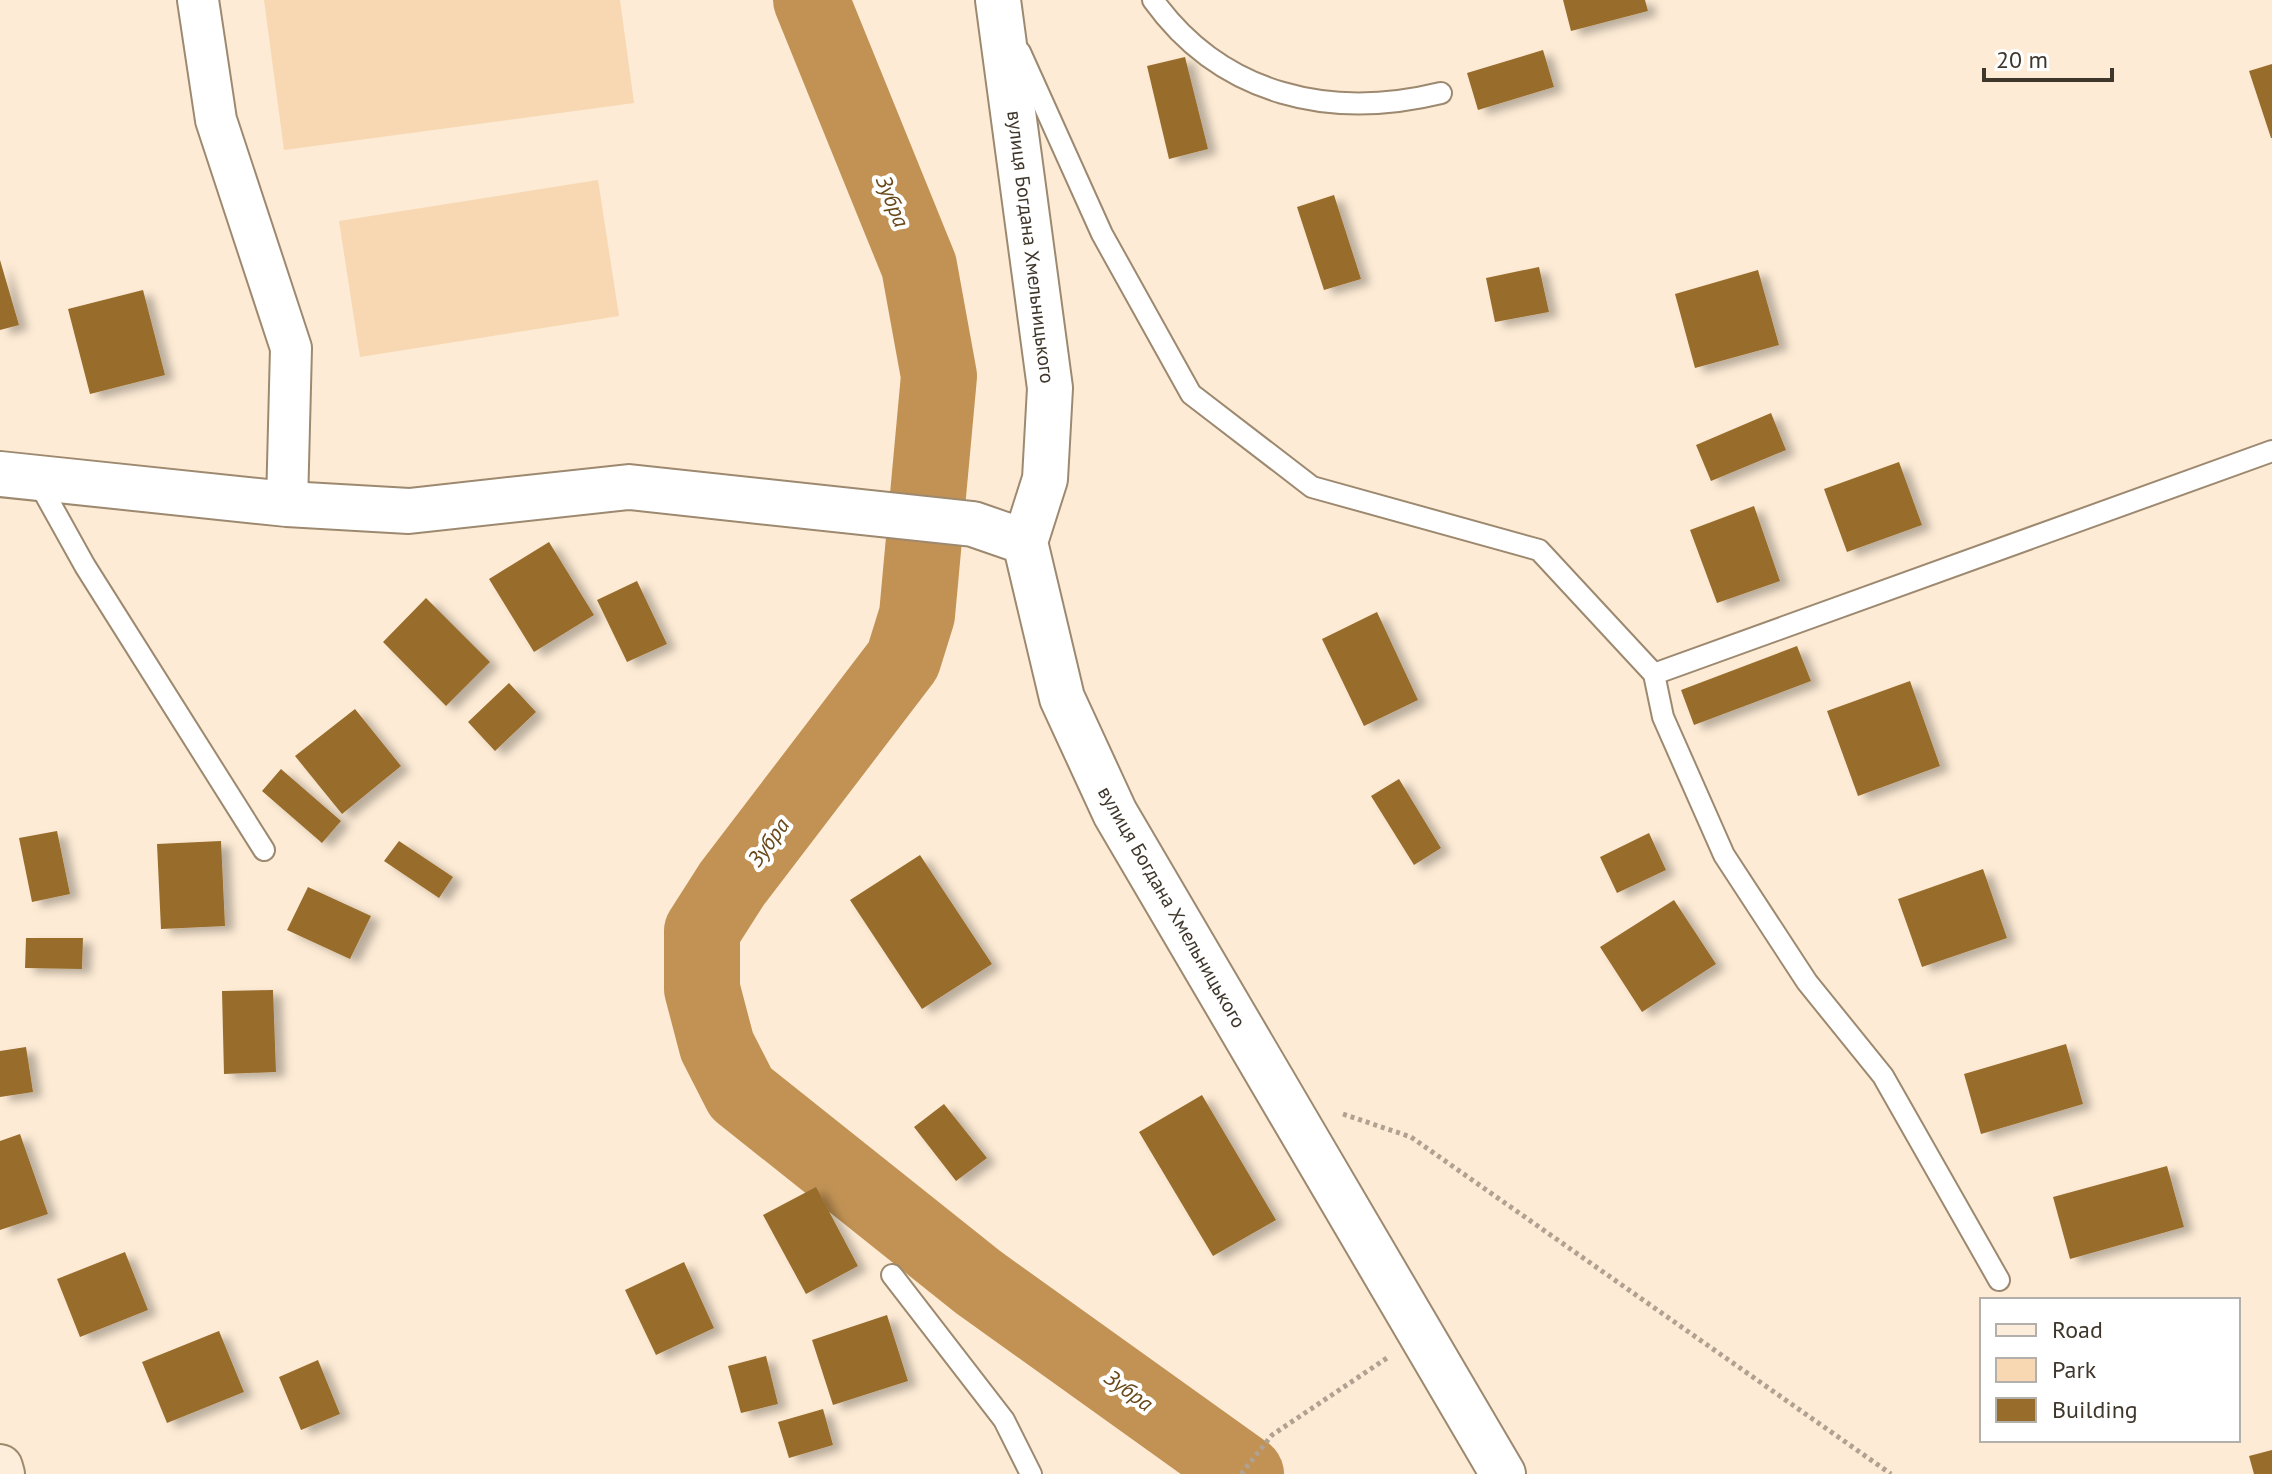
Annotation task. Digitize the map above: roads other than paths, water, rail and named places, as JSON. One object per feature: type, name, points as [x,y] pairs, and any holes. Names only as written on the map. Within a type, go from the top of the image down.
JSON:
[{"type":"main road","points":[[0,1467],[2,1474]]},
{"type":"street","points":[[198,0],[216,120],[291,348],[287,504]]},
{"type":"street","name":"вулиця Богдана Хмельницького","points":[[999,3],[1050,388],[1045,479],[1025,542],[1062,698],[1115,813],[1503,1474]]},
{"type":"street","points":[[18,476],[287,504],[409,511],[629,487],[973,524],[1025,542]]},
{"type":"lane","points":[[1153,0],[1191,44],[1240,76],[1305,100],[1351,106],[1398,103],[1441,93]]},
{"type":"lane","points":[[999,3],[1102,234],[1191,394],[1312,487],[1539,550],[1654,674],[1663,717],[1685,775],[1724,855],[1807,982],[1883,1076],[1999,1280]]},
{"type":"lane","points":[[1654,674],[2272,451]]},
{"type":"lane","points":[[18,476],[85,566],[264,850]]},
{"type":"lane","points":[[892,1275],[1004,1420],[1031,1474]]},
{"type":"waterway","name":"Зубра","points":[[811,0],[919,266],[939,376],[917,615],[903,660],[732,884],[702,931],[702,989],[717,1046],[741,1093],[978,1282],[1246,1474]]}]
